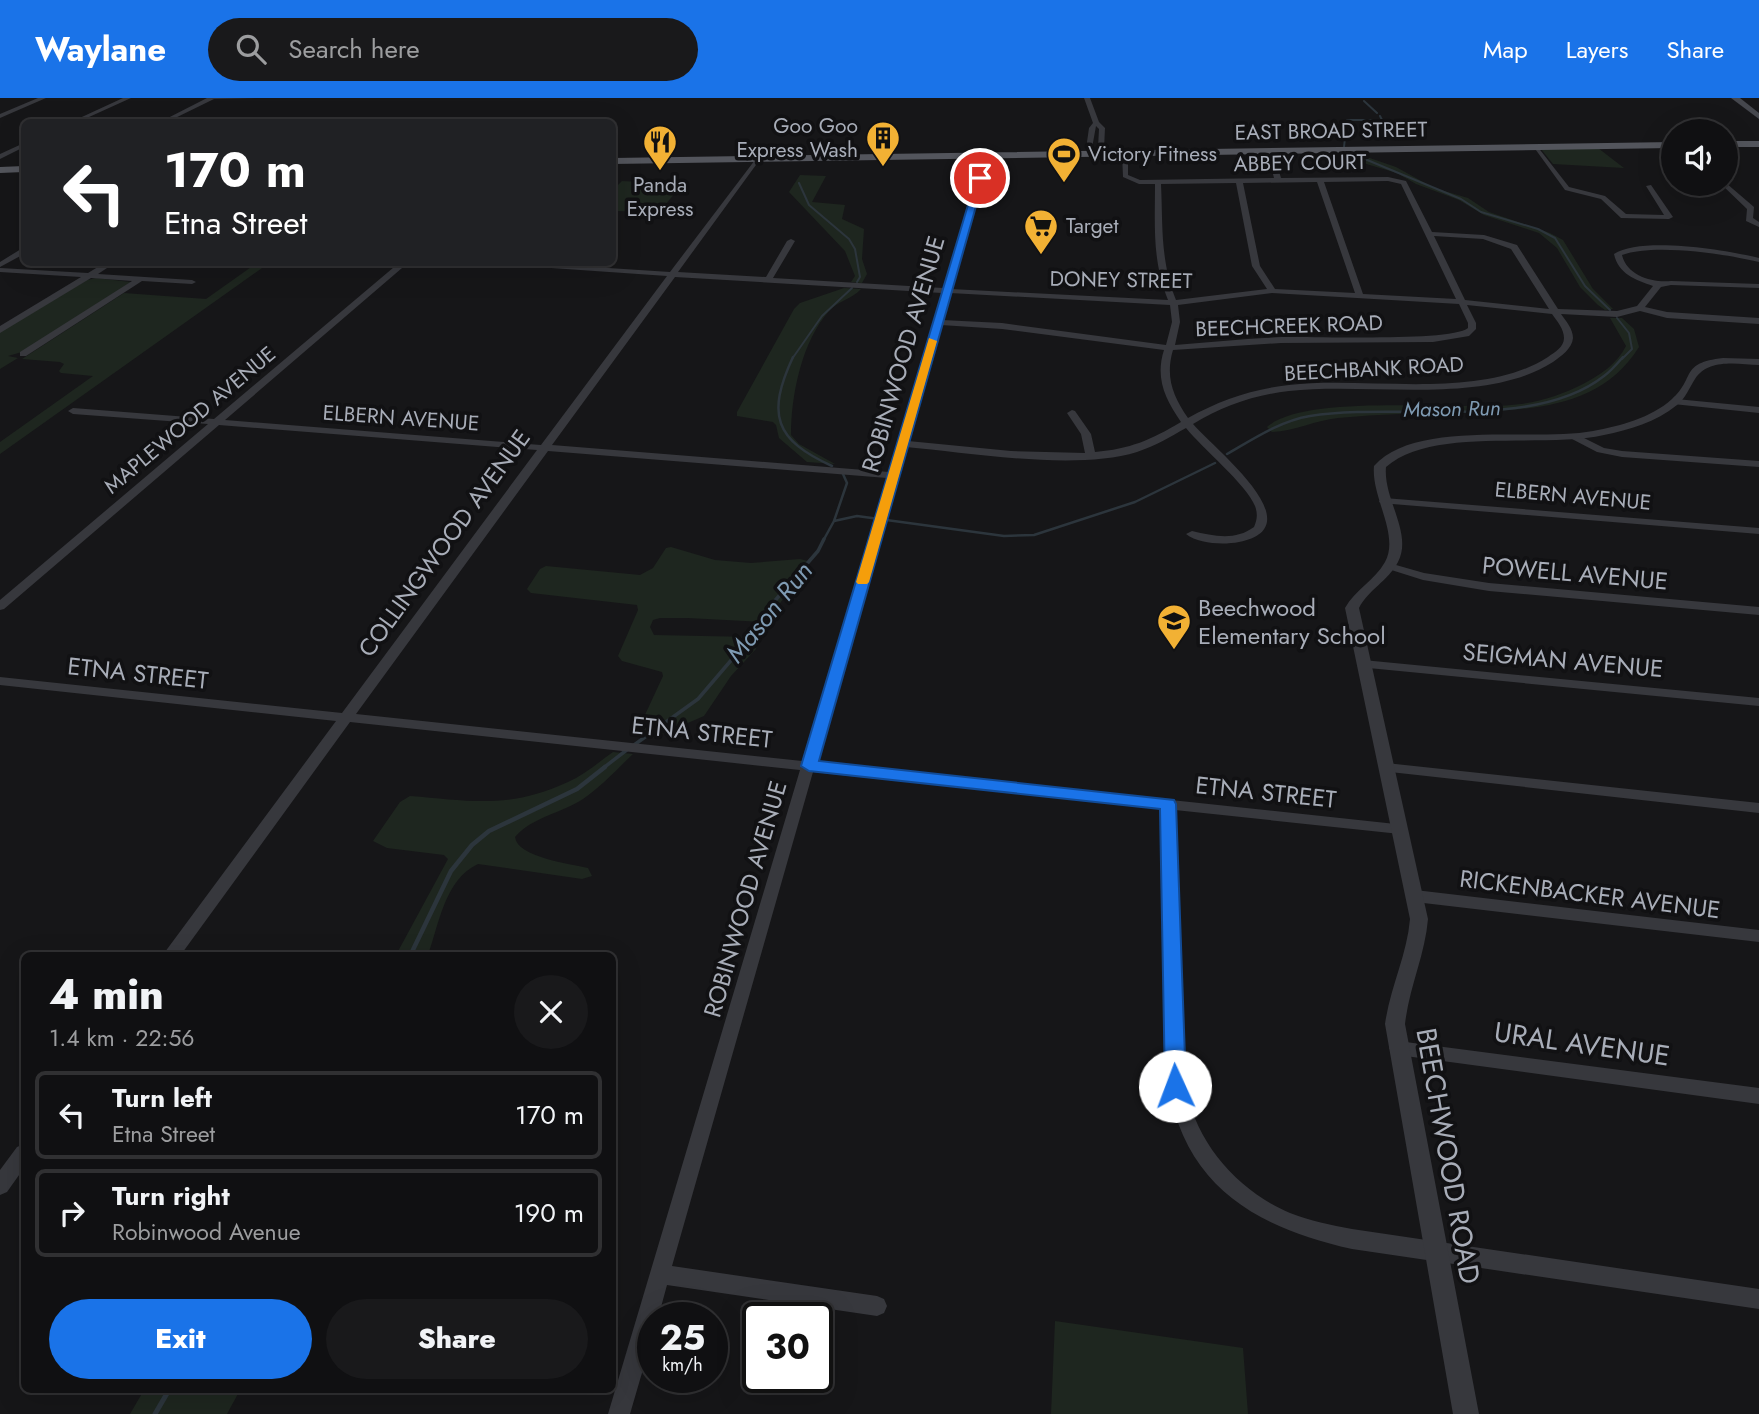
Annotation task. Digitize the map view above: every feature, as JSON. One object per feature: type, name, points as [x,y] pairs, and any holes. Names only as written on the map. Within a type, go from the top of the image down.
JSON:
[{"type":"main road","points":[[1735,98],[1759,117]]},
{"type":"main road","points":[[1738,144],[1759,144]]},
{"type":"main road","name":"EAST BROAD STREET","points":[[616,161],[1661,145]]},
{"type":"main road","points":[[0,170],[21,169]]},
{"type":"street","points":[[0,116],[43,98]]},
{"type":"street","points":[[81,119],[128,98]]},
{"type":"street","points":[[170,119],[215,98],[253,99]]},
{"type":"street","points":[[1087,98],[1103,139],[1101,149],[1096,153],[1088,149],[1097,127]]},
{"type":"street","points":[[0,109],[17,109]]},
{"type":"street","points":[[1090,139],[1103,139]]},
{"type":"street","points":[[0,156],[21,146]]},
{"type":"street","points":[[1535,147],[1567,189],[1603,197],[1623,216],[1668,217],[1649,186]]},
{"type":"street","points":[[1270,151],[1278,181]]},
{"type":"street","name":"ABBEY COURT","points":[[1125,153],[1126,178],[1139,182],[1400,180]]},
{"type":"street","name":"ROBINWOOD AVENUE","points":[[619,1414],[986,155]]},
{"type":"street","name":"COLLINGWOOD AVENUE","points":[[173,952],[758,158]]},
{"type":"street","points":[[1320,180],[1360,296]]},
{"type":"street","name":"BEECHCREEK ROAD","points":[[938,321],[1002,326],[1170,348],[1281,340],[1433,339],[1470,332],[1473,326],[1462,302],[1405,184],[1400,180]]},
{"type":"street","points":[[1239,181],[1256,266],[1272,291]]},
{"type":"street","points":[[1158,183],[1161,267],[1173,303],[1176,327],[1164,371],[1166,384],[1186,423],[1250,489],[1257,498],[1264,517],[1262,525],[1237,541],[1209,541],[1192,534]]},
{"type":"street","points":[[1737,196],[1751,209],[1749,219],[1759,225]]},
{"type":"street","name":"BEECHBANK ROAD","points":[[903,444],[1091,456],[1121,453],[1147,446],[1228,402],[1269,392],[1314,386],[1471,383],[1514,375],[1546,362],[1566,346],[1569,335],[1519,252],[1510,244],[1484,237],[1430,234]]},
{"type":"street","points":[[768,280],[791,240]]},
{"type":"street","points":[[1759,260],[1728,253],[1643,248],[1626,249],[1618,254],[1620,264],[1629,273],[1658,285],[1688,282],[1759,286]]},
{"type":"street","points":[[0,265],[21,253]]},
{"type":"street","points":[[0,330],[105,266]]},
{"type":"street","name":"MAPLEWOOD AVENUE","points":[[0,606],[400,266]]},
{"type":"street","name":"DONEY STREET","points":[[536,266],[1173,303],[1272,291],[1617,314],[1640,308]]},
{"type":"street","points":[[0,270],[192,282]]},
{"type":"street","points":[[23,354],[140,279]]},
{"type":"street","points":[[1658,285],[1640,308],[1682,317],[1759,321]]},
{"type":"street","points":[[1389,566],[1395,556],[1396,545],[1378,474],[1380,466],[1389,456],[1415,445],[1440,441],[1576,437],[1633,424],[1676,402],[1685,392],[1692,375],[1701,367],[1731,361],[1759,362]]},
{"type":"street","points":[[1676,402],[1759,410]]},
{"type":"street","name":"ELBERN AVENUE","points":[[73,411],[893,475]]},
{"type":"street","points":[[1072,412],[1086,434],[1091,456]]},
{"type":"street","points":[[1576,437],[1601,450],[1622,454],[1759,464]]},
{"type":"street","name":"ELBERN AVENUE","points":[[1384,501],[1759,531]]},
{"type":"street","name":"POWELL AVENUE","points":[[1389,566],[1433,579],[1489,587],[1759,611]]},
{"type":"street","name":"BEECHWOOD ROAD","points":[[1389,566],[1356,597],[1352,608],[1415,896],[1418,943],[1396,1006],[1398,1048],[1466,1414]]},
{"type":"street","name":"SEIGMAN AVENUE","points":[[1363,664],[1759,702]]},
{"type":"street","name":"ETNA STREET","points":[[0,681],[1400,829]]},
{"type":"street","points":[[1386,768],[1759,808]]},
{"type":"street","points":[[1168,804],[1175,1086],[1183,1115],[1200,1149],[1228,1181],[1272,1214],[1327,1233],[1436,1252],[1759,1299]]},
{"type":"street","name":"RICKENBACKER AVENUE","points":[[1415,896],[1759,936]]},
{"type":"street","name":"URAL AVENUE","points":[[1398,1048],[1759,1096]]},
{"type":"street","points":[[0,1186],[21,1157]]},
{"type":"street","points":[[660,1274],[877,1306]]},
{"type":"shaded area","points":[[1598,148],[1624,168],[1553,164],[1541,149]]},
{"type":"shaded area","points":[[1345,152],[1396,167],[1434,188],[1468,198],[1489,212],[1563,240],[1593,289],[1613,309],[1605,310],[1580,287],[1557,248],[1539,233],[1484,215],[1459,200],[1416,184],[1397,173],[1363,163]]},
{"type":"shaded area","points":[[800,175],[826,176],[812,202],[845,205],[842,219],[864,229],[862,259],[867,274],[862,283],[851,282],[855,276],[845,251],[789,192]]},
{"type":"shaded area","points":[[622,181],[673,184],[676,192],[659,212],[616,211],[616,187]]},
{"type":"shaded area","points":[[253,266],[265,266],[0,454],[0,442],[93,376],[61,373],[59,371],[64,364],[60,362],[22,359],[124,293],[206,299]]},
{"type":"shaded area","points":[[96,278],[131,282],[22,352],[8,356],[18,358],[0,369],[0,332],[87,280]]},
{"type":"shaded area","points":[[844,288],[861,289],[829,311],[812,337],[796,386],[791,435],[799,444],[835,464],[807,462],[779,438],[773,422],[737,416],[737,412],[794,309],[800,303]]},
{"type":"shaded area","points":[[1610,318],[1622,318],[1634,329],[1639,347],[1623,368],[1583,395],[1536,407],[1511,410],[1338,418],[1272,432],[1267,427],[1287,416],[1350,406],[1495,406],[1553,397],[1596,377],[1613,364],[1622,352],[1626,346]]},
{"type":"shaded area","points":[[671,547],[715,560],[751,563],[800,559],[808,561],[807,569],[765,622],[688,618],[653,620],[650,627],[654,635],[752,637],[758,642],[756,649],[731,676],[704,716],[653,738],[632,736],[663,676],[662,672],[622,661],[618,656],[638,610],[637,605],[531,593],[527,589],[540,569],[546,566],[640,575],[653,568],[666,548]]},
{"type":"shaded area","points":[[613,752],[633,754],[583,799],[538,820],[515,837],[518,844],[534,855],[588,868],[592,876],[582,879],[478,864],[458,880],[451,891],[429,952],[398,952],[448,859],[444,855],[387,848],[373,841],[400,802],[410,796],[452,800],[509,800],[547,791],[586,772]]},
{"type":"shaded area","points":[[1055,1321],[1243,1348],[1248,1414],[1051,1414]]},
{"type":"shaded area","points":[[142,1393],[238,1393],[227,1414],[130,1414]]},
{"type":"waterway","name":"Mason Run","points":[[1364,101],[1377,113]]},
{"type":"waterway","name":"Mason Run","points":[[1344,147],[1347,120],[1382,120],[1380,116]]},
{"type":"waterway","name":"Mason Run","points":[[1348,152],[1461,199],[1481,212],[1538,229],[1555,238],[1585,286],[1610,310]]},
{"type":"waterway","points":[[799,183],[809,205],[849,239],[855,249],[860,277],[857,282]]},
{"type":"waterway","points":[[792,358],[822,316],[852,288]]},
{"type":"waterway","name":"Mason Run","points":[[1617,318],[1629,333],[1632,349],[1622,359]]},
{"type":"waterway","name":"Mason Run","points":[[1227,454],[1277,426],[1310,416],[1502,410],[1540,404],[1574,393],[1604,376],[1623,357]]},
{"type":"waterway","points":[[792,358],[780,395],[778,410],[781,424],[798,446],[832,466]]},
{"type":"waterway","name":"Mason Run","points":[[834,521],[857,516],[1004,536],[1034,535],[1135,502],[1215,463]]},
{"type":"waterway","points":[[834,521],[847,483],[843,474]]},
{"type":"waterway","name":"Mason Run","points":[[823,541],[834,521]]},
{"type":"waterway","name":"Mason Run","points":[[634,745],[698,699],[745,644],[766,611],[818,551],[823,541]]},
{"type":"waterway","name":"Mason Run","points":[[602,769],[628,749]]},
{"type":"waterway","name":"Mason Run","points":[[412,952],[451,871],[472,845],[489,831],[577,789],[605,767]]},
{"type":"waterway","name":"Mason Run","points":[[155,1414],[167,1393]]},
{"type":"slow traffic","points":[[863,582],[932,341]]},
{"type":"place","name":"Goo Goo Express Wash","points":[[883,168]]},
{"type":"place","name":"Panda Express","points":[[660,172]]},
{"type":"place","name":"Victory Fitness","points":[[1064,184]]},
{"type":"place","name":"Target","points":[[1041,256]]},
{"type":"place","name":"Beechwood Elementary School","points":[[1174,651]]},
{"type":"route","points":[[980,178],[809,766],[1168,804],[1175,1086]]}]
